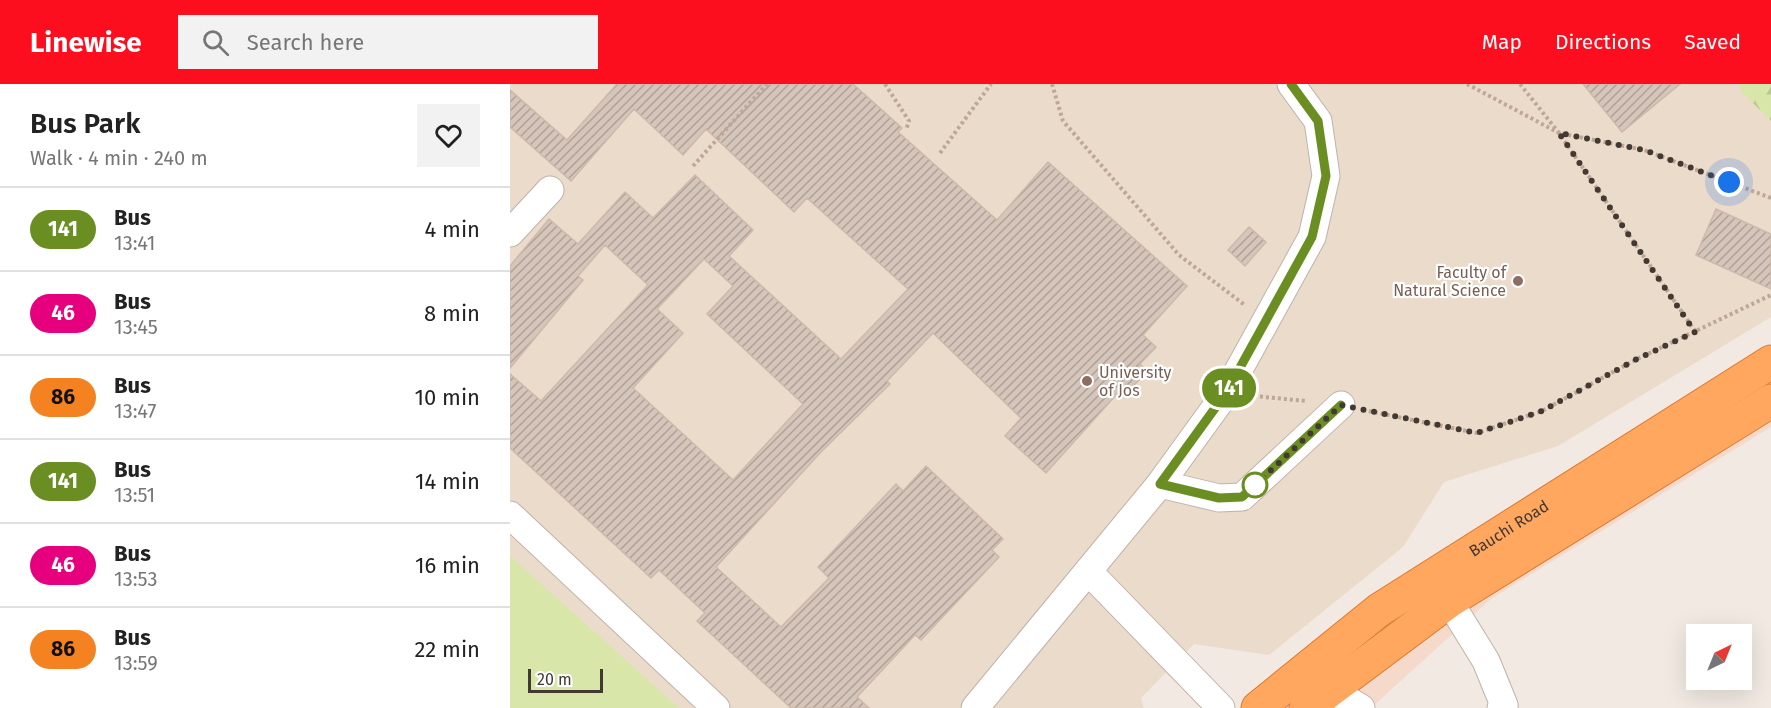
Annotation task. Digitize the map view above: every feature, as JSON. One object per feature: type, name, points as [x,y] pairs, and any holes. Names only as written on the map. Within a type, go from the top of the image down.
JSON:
[{"type":"highway","name":"Bauchi Road","points":[[1258,708],[1379,610],[1771,362]]},
{"type":"highway","name":"Bauchi Road","points":[[1318,698],[1449,602],[1771,401]]},
{"type":"street","points":[[975,708],[1160,484],[1226,393],[1312,237],[1326,176],[1318,121],[1291,84]]},
{"type":"street","points":[[510,233],[550,190]]},
{"type":"street","points":[[1160,484],[1219,498],[1242,497],[1341,405]]},
{"type":"street","points":[[510,514],[716,708]]},
{"type":"street","points":[[1088,571],[1221,708]]},
{"type":"street","points":[[1449,602],[1486,661],[1504,705],[1501,708]]},
{"type":"street","points":[[1318,698],[1361,708]]},
{"type":"path","points":[[693,166],[767,84]]},
{"type":"path","points":[[885,84],[909,121],[906,130]]},
{"type":"path","points":[[940,153],[991,84]]},
{"type":"path","points":[[1052,84],[1063,121],[1179,255],[1266,321]]},
{"type":"path","points":[[1467,84],[1559,133],[1644,150],[1771,198]]},
{"type":"path","points":[[1520,84],[1559,133],[1695,332]]},
{"type":"path","points":[[1226,393],[1341,405],[1477,433],[1542,411],[1635,360],[1771,295]]},
{"type":"shaded area","name":"University of Jos","points":[[510,84],[1771,84],[1771,317],[1558,446],[1444,482],[1403,547],[1269,655],[1194,644],[1141,698],[1144,708],[510,708]]},
{"type":"shaded area","points":[[1771,391],[1771,427],[1491,599],[1371,708],[1268,708]]},
{"type":"green space","points":[[1739,84],[1771,84],[1771,121],[1743,93]]},
{"type":"green space","points":[[510,556],[679,708],[510,708]]},
{"type":"building","points":[[617,84],[853,84],[902,128],[898,132],[997,220],[1048,162],[1187,286],[1143,335],[1156,347],[1140,364],[1147,371],[1130,390],[1125,385],[1046,473],[1005,436],[1021,418],[933,333],[887,381],[890,384],[820,453],[716,567],[781,627],[829,578],[818,567],[896,484],[903,491],[926,466],[1003,539],[992,550],[999,557],[921,640],[915,635],[857,697],[869,708],[791,708],[697,621],[705,613],[659,570],[651,578],[510,448],[510,374],[541,401],[648,285],[605,245],[578,276],[583,280],[510,368],[510,266],[549,219],[578,244],[625,192],[653,218],[695,175],[753,230],[729,256],[841,359],[908,289],[807,198],[794,212],[706,129],[683,155],[634,109],[571,181],[510,127],[510,90],[567,140]],"holes":[[[704,259],[733,286],[707,314],[803,404],[733,480],[633,388],[683,333],[657,309]]]},
{"type":"building","points":[[1583,84],[1680,84],[1622,132]]},
{"type":"building","points":[[1716,209],[1771,234],[1771,289],[1696,255]]},
{"type":"building","points":[[1249,227],[1266,242],[1245,266],[1228,250]]},
{"type":"bus line","name":"141","points":[[1291,84],[1318,121],[1326,176],[1312,237],[1226,393],[1160,484],[1219,498],[1242,497],[1341,405]]},
{"type":"place","name":"Faculty of Natural Science","points":[[1518,281]]},
{"type":"place","name":"University of Jos","points":[[1087,381]]},
{"type":"route","points":[[1255,485],[1341,405],[1477,433],[1542,411],[1635,360],[1695,332],[1559,133],[1644,150],[1729,182]]}]
